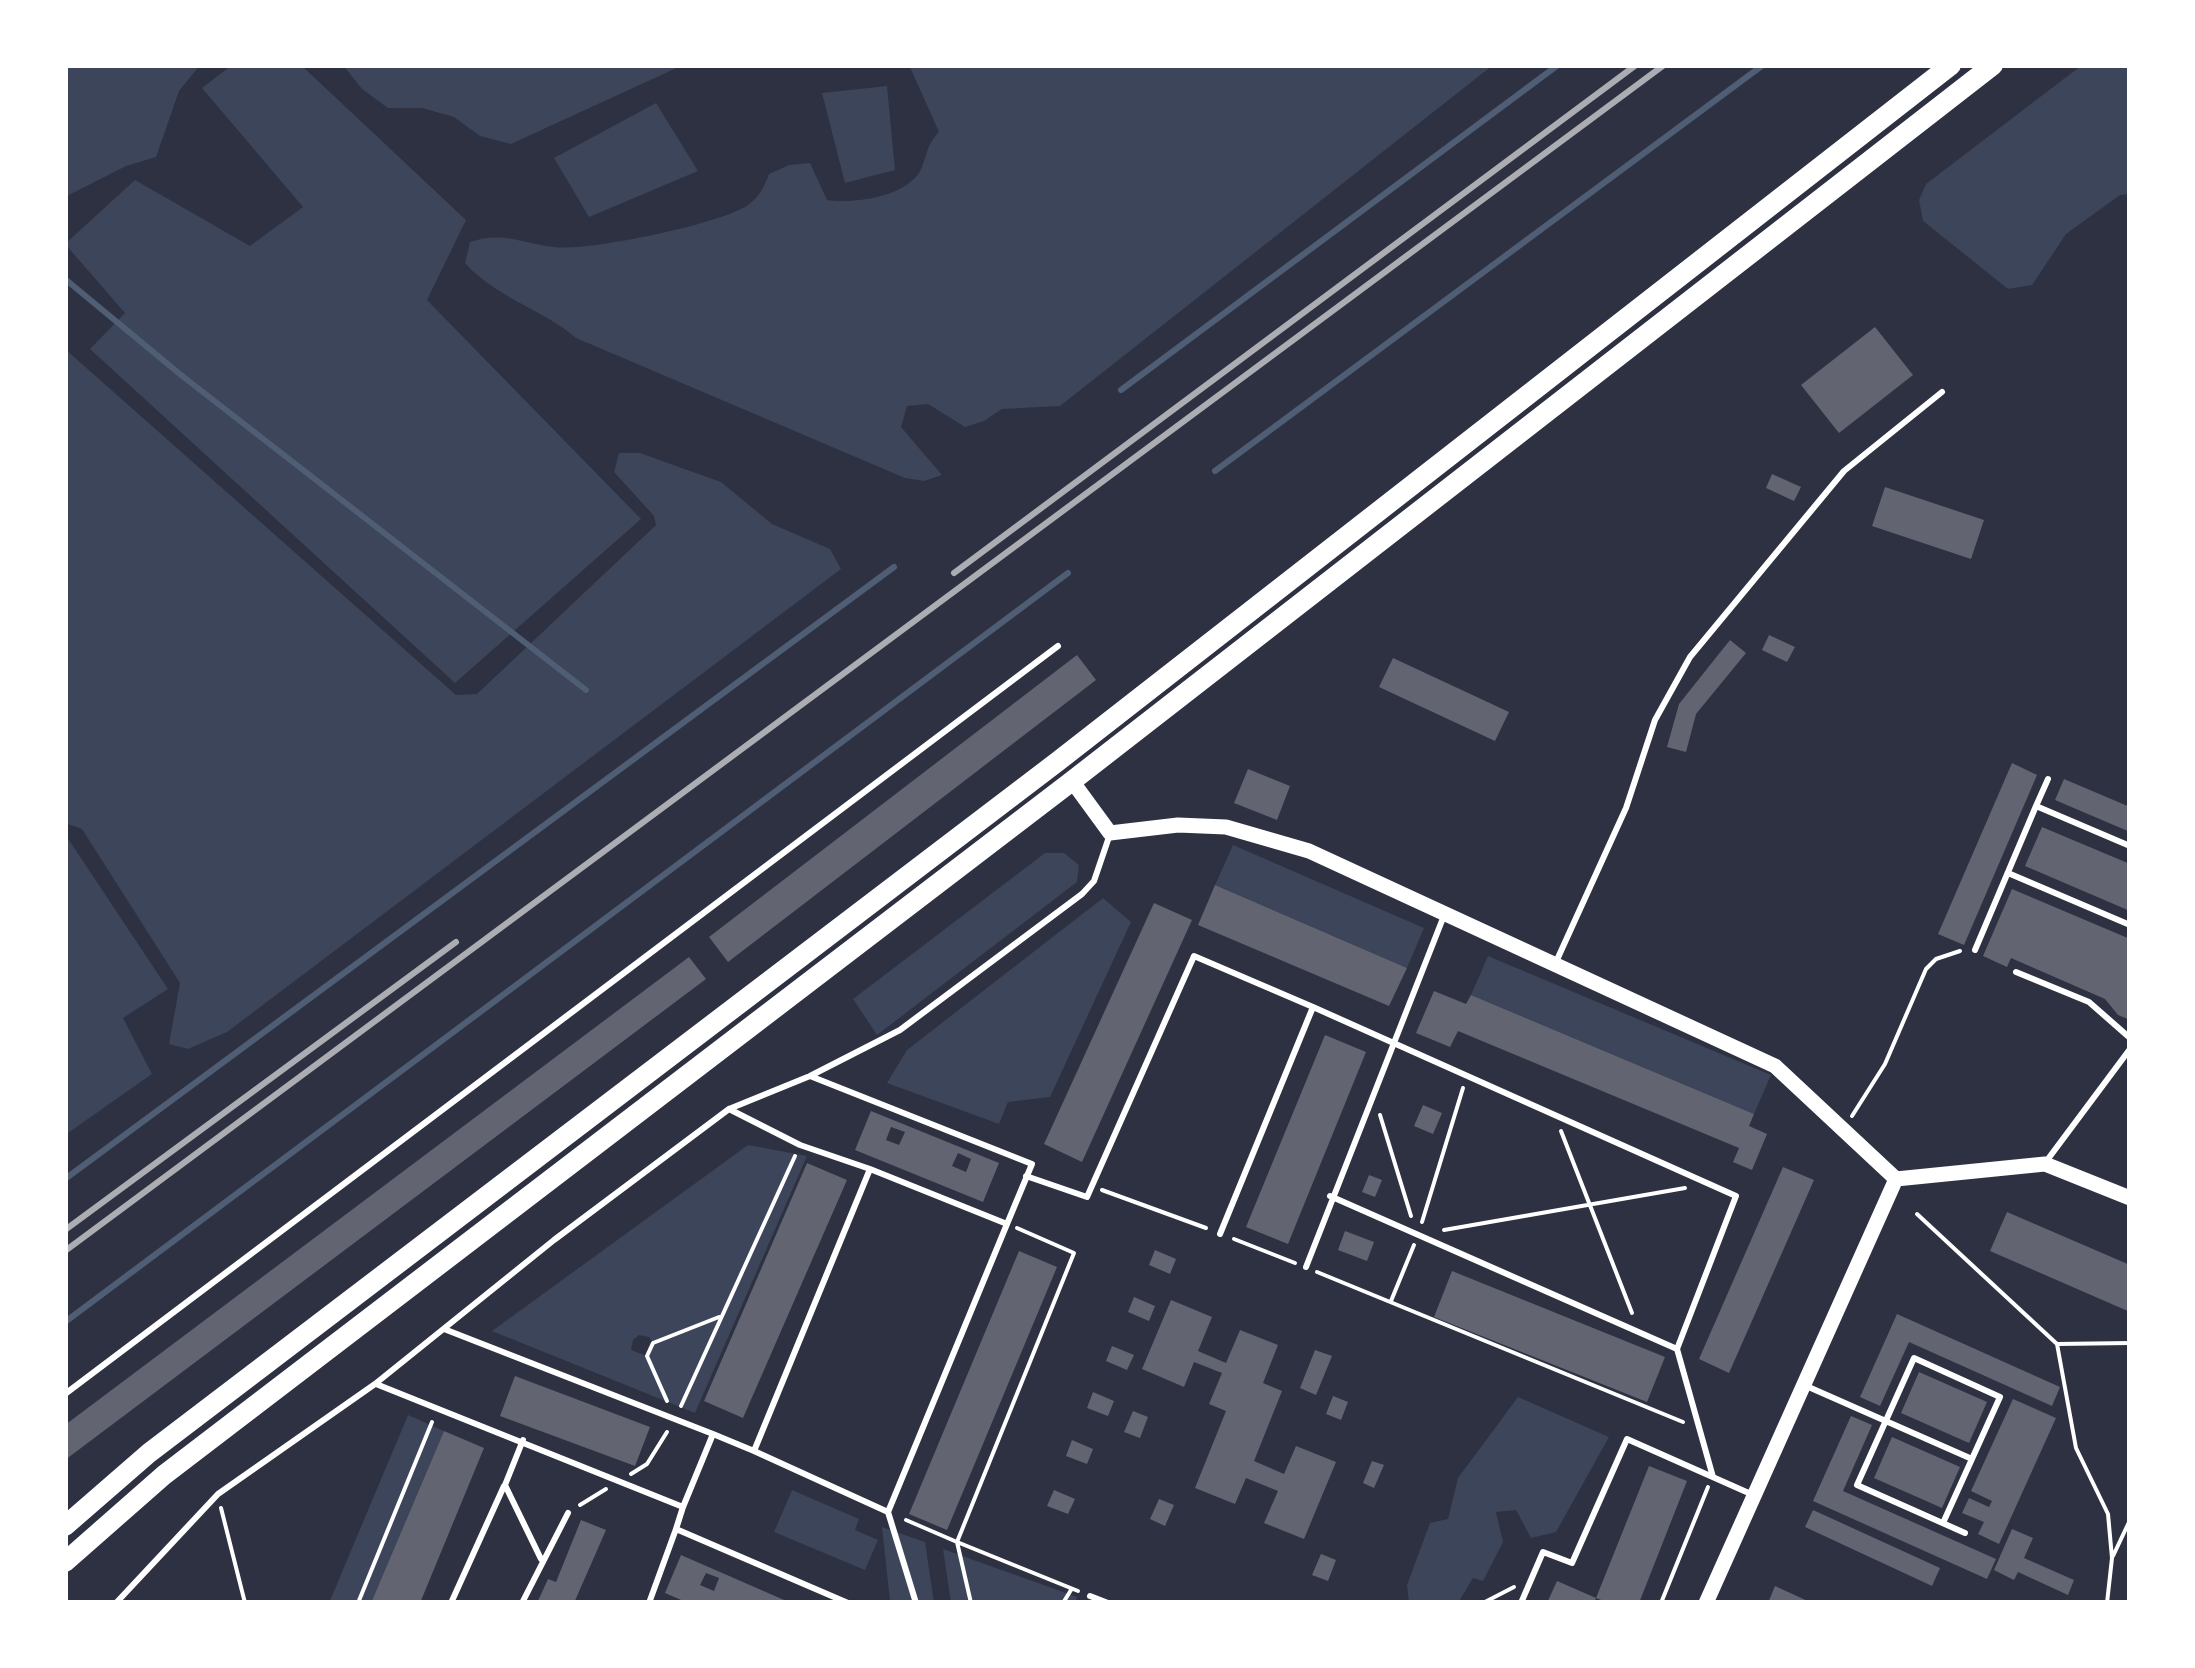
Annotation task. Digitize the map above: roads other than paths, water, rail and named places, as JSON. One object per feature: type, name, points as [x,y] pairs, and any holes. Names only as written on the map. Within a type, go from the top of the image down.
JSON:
[{"type":"highway","points":[[65,1526],[149,1454],[1057,762],[1951,65]]},
{"type":"highway","points":[[65,1562],[164,1474],[1072,781],[1992,65]]},
{"type":"street","points":[[1072,781],[1110,833],[1178,825],[1226,827],[1309,851],[1775,1066],[1896,1179]]},
{"type":"street","points":[[1896,1179],[2045,1164],[2130,1198]]},
{"type":"street","points":[[1706,1603],[1896,1179]]},
{"type":"lane","points":[[1556,963],[1626,808],[1654,720],[1690,657],[1844,471],[1942,392]]},
{"type":"lane","points":[[65,1394],[1058,646]]},
{"type":"lane","points":[[1975,950],[2048,779]]},
{"type":"lane","points":[[2036,806],[2130,846]]},
{"type":"lane","points":[[116,1603],[218,1494],[375,1384],[729,1109],[810,1076],[900,1030],[1082,894],[1098,870],[1110,833]]},
{"type":"lane","points":[[2008,873],[2130,925]]},
{"type":"lane","points":[[1306,1267],[1330,1196],[1446,912]]},
{"type":"lane","points":[[1026,1176],[1087,1196],[1194,956],[1393,1041],[1736,1196],[1677,1348],[1713,1477]]},
{"type":"lane","points":[[2016,972],[2088,1002],[2130,1038]]},
{"type":"lane","points":[[1220,1234],[1312,1007]]},
{"type":"lane","points":[[2045,1164],[2130,1049]]},
{"type":"lane","points":[[810,1076],[1032,1164],[888,1512],[916,1603]]},
{"type":"lane","points":[[729,1109],[800,1144],[1007,1224]]},
{"type":"lane","points":[[754,1451],[870,1169]]},
{"type":"lane","points":[[1330,1196],[1677,1348]]},
{"type":"lane","points":[[444,1328],[714,1434],[888,1512]]},
{"type":"lane","points":[[1944,1523],[2000,1397],[1914,1358],[1858,1485],[1966,1533]]},
{"type":"lane","points":[[375,1384],[683,1506]]},
{"type":"lane","points":[[1804,1384],[1972,1460]]},
{"type":"lane","points":[[648,1603],[714,1434]]},
{"type":"lane","points":[[452,1603],[524,1440]]},
{"type":"lane","points":[[1520,1603],[1542,1552],[1572,1563],[1627,1440],[1754,1495]]},
{"type":"lane","points":[[505,1485],[541,1559]]},
{"type":"lane","points":[[522,1603],[568,1512]]},
{"type":"lane","points":[[676,1529],[848,1603]]},
{"type":"lane","points":[[1090,1596],[1108,1603]]},
{"type":"waterway","points":[[1121,390],[1558,65]]},
{"type":"waterway","points":[[1215,471],[1763,65]]},
{"type":"waterway","points":[[65,279],[181,375],[586,690]]},
{"type":"waterway","points":[[65,1179],[894,567]]},
{"type":"waterway","points":[[65,1322],[1068,573]]},
{"type":"railway","points":[[954,573],[1636,65]]},
{"type":"railway","points":[[65,1251],[1664,65]]},
{"type":"railway","points":[[65,1230],[456,942]]}]
